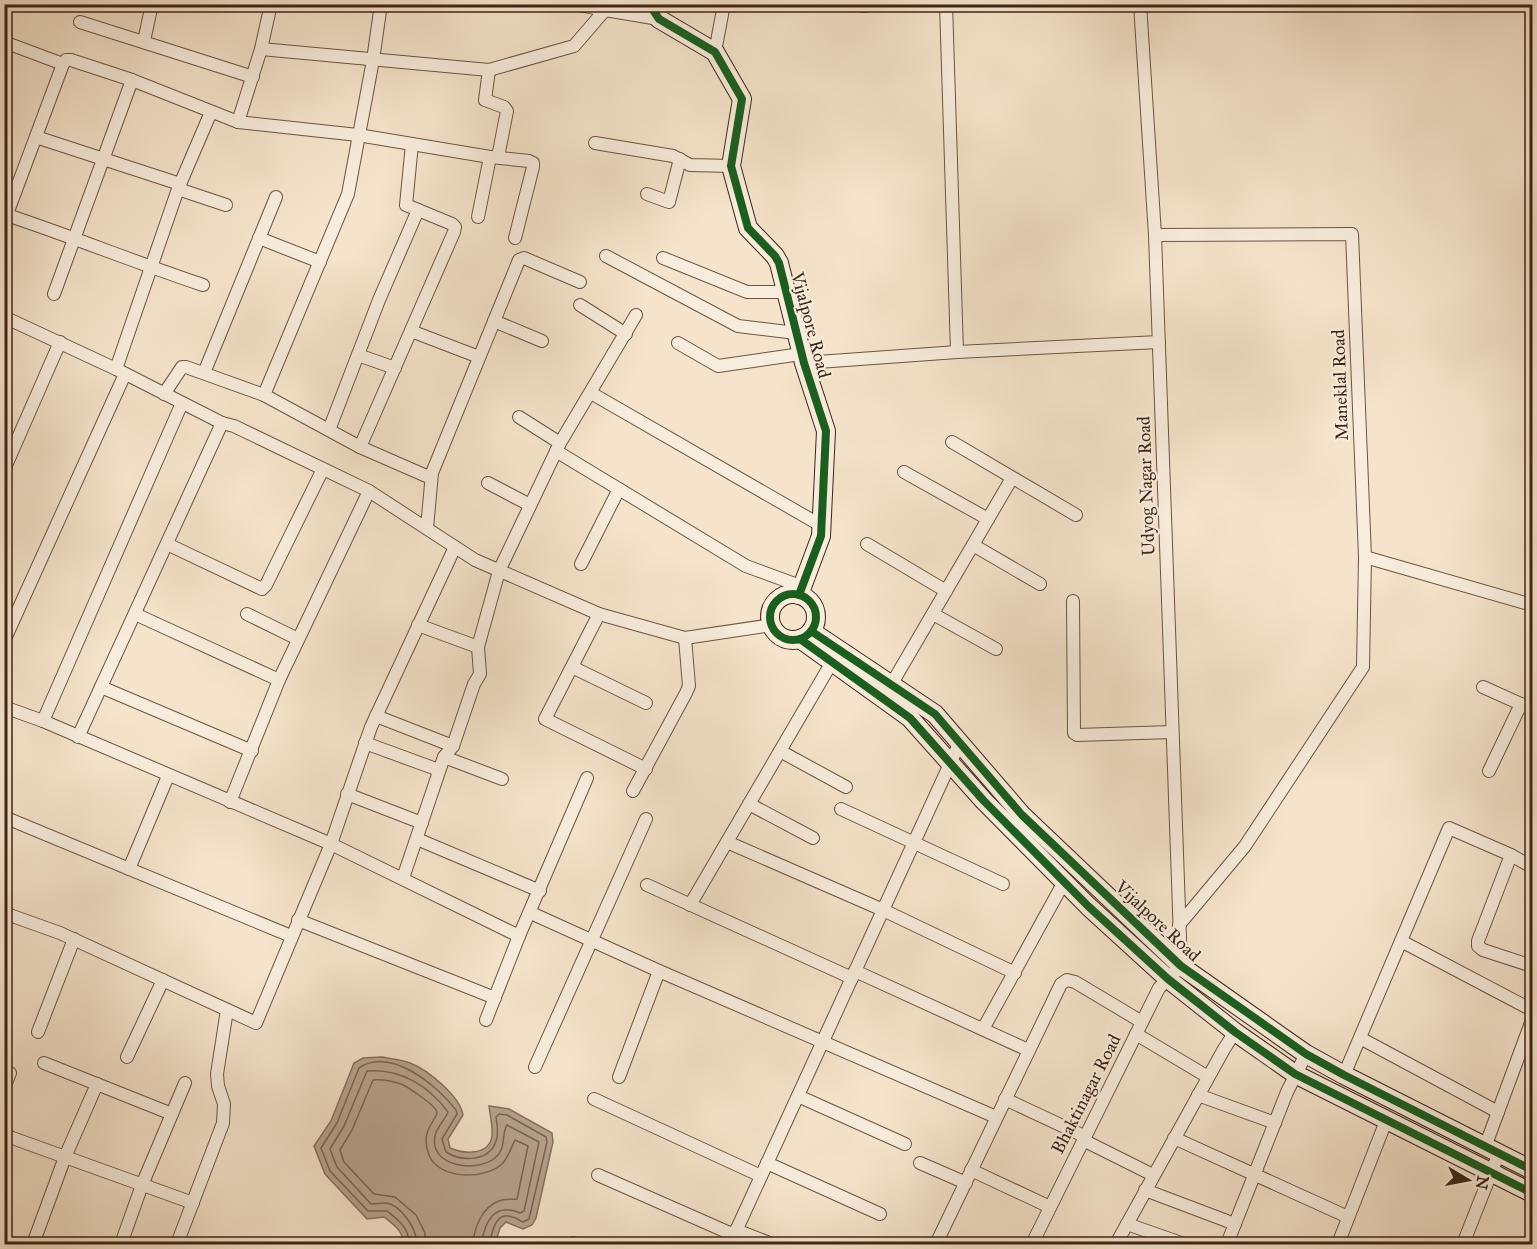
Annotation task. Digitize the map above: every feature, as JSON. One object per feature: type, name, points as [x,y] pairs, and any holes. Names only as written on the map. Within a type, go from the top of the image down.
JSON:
[{"type":"main road","name":"Vijalpore Road","points":[[654,12],[715,52],[742,99],[731,166],[748,228],[775,256],[779,264],[802,358],[826,430],[821,536],[801,591]]},
{"type":"main road","points":[[772,625],[771,611],[779,599],[801,591],[814,610],[814,625],[805,635]]},
{"type":"main road","name":"Vijalpore Road","points":[[772,625],[775,631],[786,639],[805,635],[891,684],[935,714],[1022,815],[1235,1032],[1295,1074],[1533,1193]]},
{"type":"main road","name":"Vijalpore Road","points":[[805,635],[832,662],[910,718],[984,801],[1088,906],[1174,972],[1344,1075],[1533,1170]]},
{"type":"street","points":[[144,42],[152,4]]},
{"type":"street","points":[[264,395],[348,194],[381,4]]},
{"type":"street","points":[[574,4],[605,10],[654,12]]},
{"type":"street","points":[[715,52],[724,4]]},
{"type":"street","points":[[946,4],[957,352]]},
{"type":"street","name":"Udyog Nagar Road","points":[[1140,4],[1155,235],[1159,342],[1179,925],[1174,972]]},
{"type":"street","points":[[238,122],[261,49],[269,5]]},
{"type":"street","points":[[261,49],[489,70],[574,46],[605,10]]},
{"type":"street","points":[[80,22],[253,77]]},
{"type":"street","points":[[4,42],[63,64]]},
{"type":"street","points":[[203,285],[74,237],[6,218],[66,60],[132,80],[238,122],[358,135],[533,163],[515,238]]},
{"type":"street","points":[[478,217],[507,111],[504,107],[485,100],[489,70]]},
{"type":"street","points":[[54,294],[132,80]]},
{"type":"street","points":[[4,641],[120,371],[151,267],[179,187],[211,112]]},
{"type":"street","points":[[36,137],[103,159],[226,205]]},
{"type":"street","points":[[595,143],[673,156],[690,165],[731,166]]},
{"type":"street","points":[[360,447],[455,227],[409,207],[405,202],[412,144]]},
{"type":"street","points":[[647,194],[669,202],[680,159]]},
{"type":"street","points":[[204,373],[276,197]]},
{"type":"street","points":[[329,430],[357,355],[418,210]]},
{"type":"street","name":"Maneklal Road","points":[[1155,235],[1352,234],[1365,557]]},
{"type":"street","points":[[259,238],[320,262]]},
{"type":"street","points":[[606,256],[738,326],[796,333]]},
{"type":"street","points":[[427,528],[431,478],[521,258],[580,282]]},
{"type":"street","points":[[663,258],[747,292],[787,292]]},
{"type":"street","points":[[580,305],[626,334]]},
{"type":"street","points":[[404,878],[444,757],[453,746],[474,684],[480,674],[478,647],[499,570],[558,447],[636,315]]},
{"type":"street","points":[[4,317],[120,371],[222,423],[234,426],[369,491],[475,560],[599,614],[685,638],[772,625]]},
{"type":"street","points":[[494,321],[542,341]]},
{"type":"street","points":[[411,331],[479,357]]},
{"type":"street","points":[[4,470],[60,342]]},
{"type":"street","points":[[678,343],[718,366],[802,358],[1159,342]]},
{"type":"street","points":[[357,355],[394,369]]},
{"type":"street","points":[[164,394],[182,367],[204,373],[264,395],[360,447],[431,478]]},
{"type":"street","points":[[591,393],[822,526]]},
{"type":"street","points":[[43,722],[182,403]]},
{"type":"street","points":[[519,417],[619,489],[746,566],[801,591]]},
{"type":"street","points":[[78,738],[222,423]]},
{"type":"street","points":[[952,442],[1076,515]]},
{"type":"street","points":[[167,544],[262,588],[266,585],[323,469]]},
{"type":"street","points":[[904,472],[988,519]]},
{"type":"street","points":[[891,684],[1012,478]]},
{"type":"street","points":[[488,483],[531,505]]},
{"type":"street","points":[[580,564],[619,489]]},
{"type":"street","points":[[230,802],[279,680],[369,491]]},
{"type":"street","points":[[867,544],[946,591]]},
{"type":"street","points":[[973,545],[1040,584]]},
{"type":"street","points":[[4,913],[74,939],[256,1023],[297,920],[331,844],[375,716],[455,547]]},
{"type":"street","points":[[1179,925],[1245,846],[1363,667],[1365,557],[1533,605]]},
{"type":"street","points":[[1073,601],[1074,733],[1077,735],[1172,732]]},
{"type":"street","points":[[135,614],[279,680]]},
{"type":"street","points":[[247,614],[298,639]]},
{"type":"street","points":[[599,614],[545,719],[646,769]]},
{"type":"street","points":[[933,614],[996,649]]},
{"type":"street","points":[[418,625],[478,647]]},
{"type":"street","points":[[633,791],[689,686],[685,638]]},
{"type":"street","points":[[690,904],[832,662]]},
{"type":"street","points":[[572,667],[646,703]]},
{"type":"street","points":[[101,687],[252,751]]},
{"type":"street","points":[[1483,687],[1527,707],[1489,771]]},
{"type":"street","points":[[4,707],[331,844],[519,936]]},
{"type":"street","points":[[375,716],[453,746]]},
{"type":"street","points":[[733,1236],[960,742]]},
{"type":"street","points":[[365,743],[440,770]]},
{"type":"street","points":[[780,751],[846,787]]},
{"type":"street","points":[[444,757],[502,779]]},
{"type":"street","points":[[129,869],[168,776]]},
{"type":"street","points":[[486,1020],[519,936],[531,913],[587,778]]},
{"type":"street","points":[[347,794],[422,823]]},
{"type":"street","points":[[749,804],[813,838]]},
{"type":"street","points":[[841,809],[1003,884]]},
{"type":"street","points":[[4,817],[291,936]]},
{"type":"street","points":[[535,1067],[646,819]]},
{"type":"street","points":[[1344,1075],[1449,828],[1533,867]]},
{"type":"street","points":[[417,839],[540,891]]},
{"type":"street","points":[[727,842],[883,910],[1015,973]]},
{"type":"street","points":[[1511,855],[1478,946],[1483,950],[1533,966]]},
{"type":"street","points":[[983,1029],[1064,882]]},
{"type":"street","points":[[647,885],[1028,1050]]},
{"type":"street","points":[[531,913],[996,1117]]},
{"type":"street","points":[[297,920],[495,998]]},
{"type":"street","points":[[38,1032],[74,939]]},
{"type":"street","points":[[1401,941],[1533,1010]]},
{"type":"street","points":[[619,1077],[659,971]]},
{"type":"street","name":"Bhaktinagar Road","points":[[1032,1245],[1159,988],[1174,972]]},
{"type":"street","points":[[127,1057],[163,980]]},
{"type":"street","points":[[936,1245],[1060,984],[1067,980],[1075,982],[1142,1022]]},
{"type":"street","points":[[177,1245],[223,1124],[224,1104],[217,1074],[227,1010]]},
{"type":"street","points":[[1464,1244],[1491,1172],[1498,1112],[1533,1020]]},
{"type":"street","points":[[1116,1245],[1153,1175],[1235,1032]]},
{"type":"street","points":[[1136,1034],[1208,1077]]},
{"type":"street","points":[[1360,1038],[1498,1112]]},
{"type":"street","points":[[1227,1245],[1295,1074],[1306,1054]]},
{"type":"street","points":[[44,1063],[172,1114]]},
{"type":"street","points":[[4,1088],[10,1073]]},
{"type":"street","points":[[121,1245],[142,1185],[185,1083]]},
{"type":"street","points":[[33,1245],[65,1157],[97,1084]]},
{"type":"street","points":[[1198,1095],[1275,1123]]},
{"type":"street","points":[[798,1096],[905,1144]]},
{"type":"street","points":[[594,1099],[761,1176]]},
{"type":"street","points":[[1005,1099],[1153,1175]]},
{"type":"street","points":[[1338,1245],[1386,1121]]},
{"type":"street","points":[[4,1135],[193,1203]]},
{"type":"street","points":[[1174,1138],[1348,1217]]},
{"type":"street","points":[[767,1163],[880,1214]]},
{"type":"street","points":[[921,1163],[966,1183]]},
{"type":"street","points":[[971,1170],[1050,1207]]},
{"type":"street","points":[[598,1175],[733,1236],[772,1245]]},
{"type":"street","points":[[1145,1190],[1235,1224]]},
{"type":"street","points":[[1127,1224],[1184,1245]]},
{"type":"water","points":[[382,1057],[417,1066],[442,1084],[456,1100],[463,1115],[448,1139],[450,1148],[475,1152],[490,1143],[492,1125],[489,1106],[509,1109],[552,1133],[553,1142],[536,1218],[532,1225],[523,1229],[506,1222],[500,1228],[495,1244],[402,1244],[402,1236],[394,1225],[384,1217],[367,1219],[325,1174],[314,1146],[331,1121],[354,1063],[363,1058]]},
{"type":"cycle path","points":[[649,4],[659,19],[715,52],[742,99],[731,166],[748,228],[779,263],[804,363],[826,431],[821,536],[799,595]]},
{"type":"cycle path","points":[[793,594],[809,601],[816,617],[809,633],[793,640],[777,633],[770,617],[777,601],[793,594]]},
{"type":"cycle path","points":[[811,631],[935,714],[1022,815],[1181,966],[1306,1054],[1532,1170]]},
{"type":"cycle path","points":[[800,639],[910,718],[984,801],[1088,906],[1168,979],[1235,1032],[1295,1074],[1532,1193]]}]
